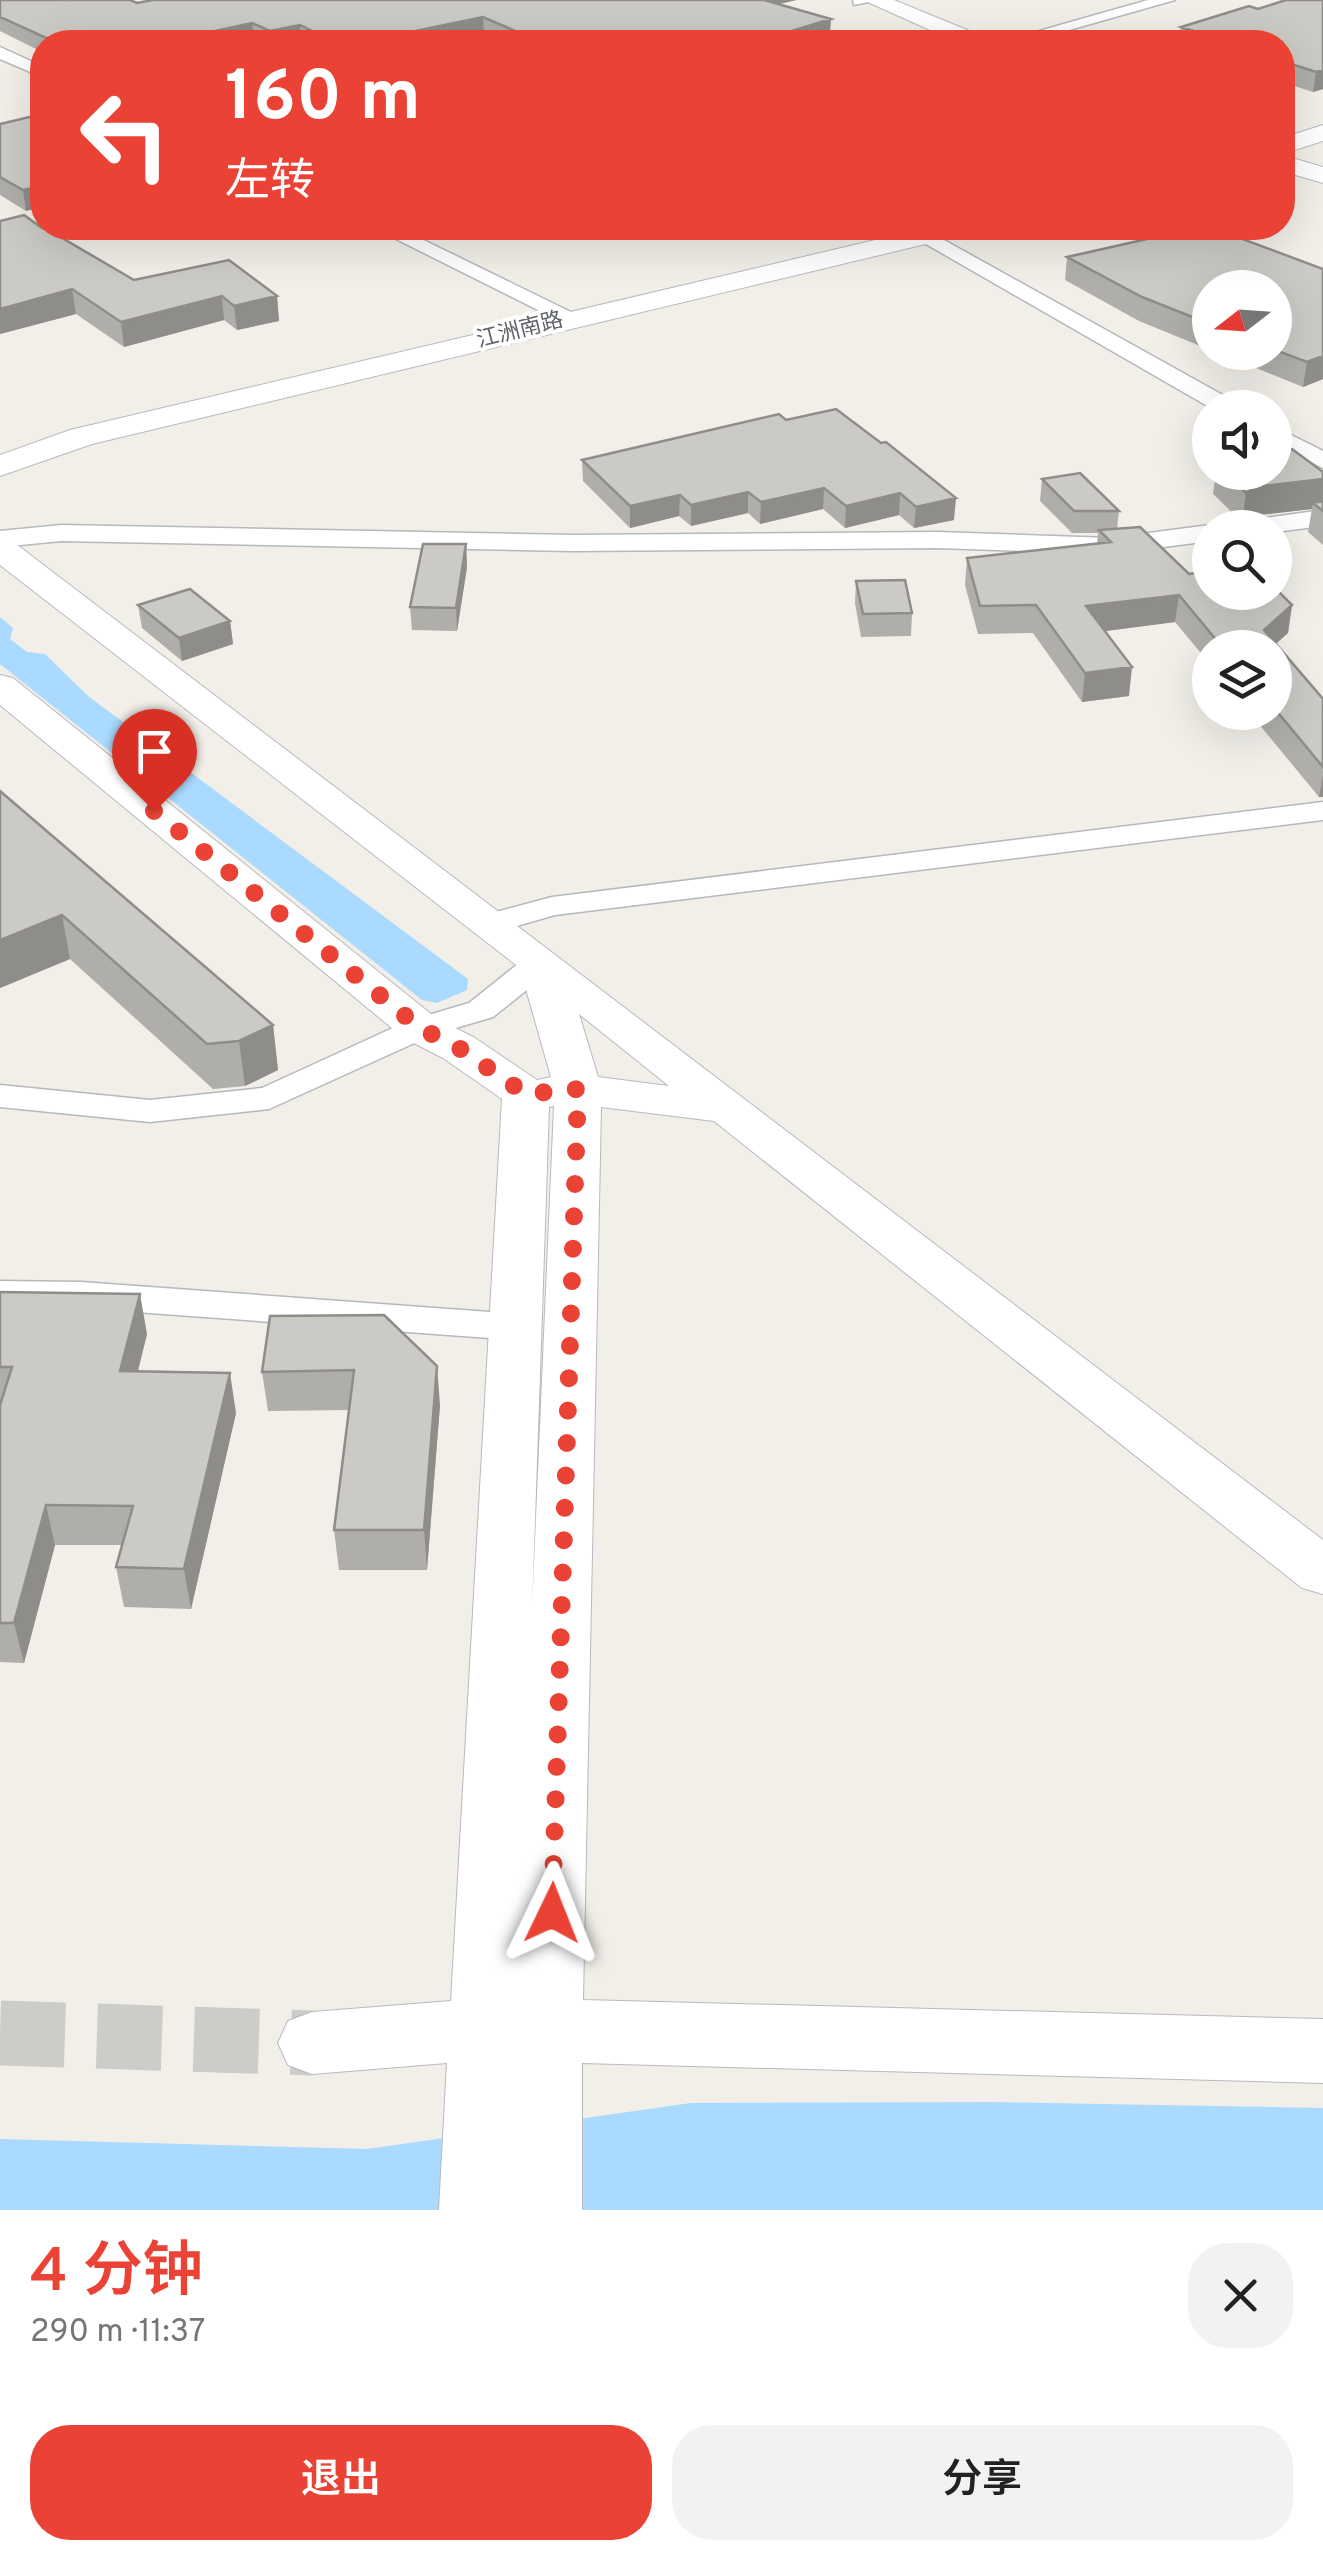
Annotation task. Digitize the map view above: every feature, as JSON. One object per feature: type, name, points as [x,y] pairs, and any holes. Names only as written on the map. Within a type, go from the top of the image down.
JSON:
[{"type":"main road","points":[[865,1],[927,30]]},
{"type":"main road","points":[[865,1],[944,30]]},
{"type":"main road","points":[[1295,142],[1323,134]]},
{"type":"main road","points":[[1295,157],[1323,165]]},
{"type":"main road","points":[[1295,167],[1323,174]]},
{"type":"main road","name":"江洲南路","points":[[81,437],[909,240]]},
{"type":"main road","points":[[0,448],[81,437]]},
{"type":"main road","points":[[0,466],[81,437]]},
{"type":"main road","points":[[0,548],[492,923],[1323,1572]]},
{"type":"main road","points":[[2,690],[420,1028],[459,1048],[526,1094],[578,1089],[728,1108]]},
{"type":"main road","points":[[475,2210],[516,2063],[578,1089],[542,962]]},
{"type":"main road","points":[[526,1094],[517,1327],[516,2063],[546,2210]]},
{"type":"main road","points":[[312,2042],[516,2063],[1323,2051]]},
{"type":"street","points":[[1054,30],[1167,0]]},
{"type":"street","points":[[0,52],[30,66]]},
{"type":"street","points":[[409,240],[572,318]]},
{"type":"street","points":[[933,240],[1197,390]]},
{"type":"street","points":[[1292,444],[1323,461]]},
{"type":"street","points":[[1292,522],[1323,518]]},
{"type":"street","points":[[0,539],[61,533],[572,543],[938,540],[1110,546],[1192,535]]},
{"type":"street","points":[[492,923],[552,906],[1323,812]]},
{"type":"street","points":[[0,1096],[150,1111],[269,1098],[420,1028],[481,1010],[542,962]]},
{"type":"street","points":[[0,1294],[101,1297],[517,1327]]},
{"type":"water","points":[[0,617],[13,628],[10,639],[27,652],[45,654],[88,696],[468,979],[467,990],[437,1003],[422,1000],[0,664]]},
{"type":"water","points":[[993,2102],[1323,2108],[1323,2210],[0,2210],[0,2139],[367,2149],[691,2103]]},
{"type":"building","points":[[0,0],[764,0],[831,19],[795,30],[513,30],[483,17],[420,30],[310,30],[300,25],[268,30],[252,23],[220,30],[30,31],[0,17]]},
{"type":"building","points":[[1286,0],[1323,0],[1323,70],[1316,72],[1295,65],[1295,30],[1181,27],[1249,6],[1258,9]]},
{"type":"building","points":[[30,117],[30,189],[23,190],[0,177],[0,124]]},
{"type":"building","points":[[24,215],[30,219],[30,240],[66,240],[134,280],[229,260],[277,296],[234,306],[222,296],[121,322],[72,289],[0,309],[0,221]]},
{"type":"building","points":[[1143,240],[1245,240],[1323,269],[1323,356],[1307,362],[1292,356],[1292,270],[1192,270],[1192,317],[1142,297],[1067,257]]},
{"type":"building","points":[[836,409],[881,443],[886,442],[956,498],[916,507],[900,493],[846,506],[824,488],[761,502],[748,492],[691,505],[680,495],[630,506],[582,460],[779,414],[786,420]]},
{"type":"building","points":[[1292,449],[1323,472],[1323,479],[1292,483]]},
{"type":"building","points":[[1080,473],[1119,511],[1074,511],[1042,479]]},
{"type":"building","points":[[1140,527],[1192,574],[1192,610],[1286,610],[1264,630],[1208,630],[1179,595],[1086,606],[1132,667],[1085,673],[1036,605],[980,606],[967,558],[1111,542],[1099,530]]},
{"type":"building","points":[[423,544],[466,544],[456,608],[410,607]]},
{"type":"building","points":[[905,580],[912,613],[863,614],[856,581]]},
{"type":"building","points":[[190,589],[230,621],[179,638],[138,605]]},
{"type":"building","points":[[1292,663],[1323,699],[1323,767],[1292,730]]},
{"type":"building","points":[[0,791],[273,1025],[239,1041],[207,1044],[62,915],[0,940]]},
{"type":"building","points":[[0,1292],[140,1294],[120,1371],[230,1373],[184,1569],[116,1567],[133,1506],[46,1505],[14,1623],[0,1623],[0,1405],[12,1367],[0,1367]]},
{"type":"building","points":[[384,1315],[437,1366],[424,1530],[334,1530],[354,1370],[262,1372],[270,1316]]},
{"type":"tunnel","points":[[0,2033],[312,2043]]},
{"type":"route","points":[[154,811],[420,1028],[459,1048],[526,1094],[578,1089],[552,1913]]}]
